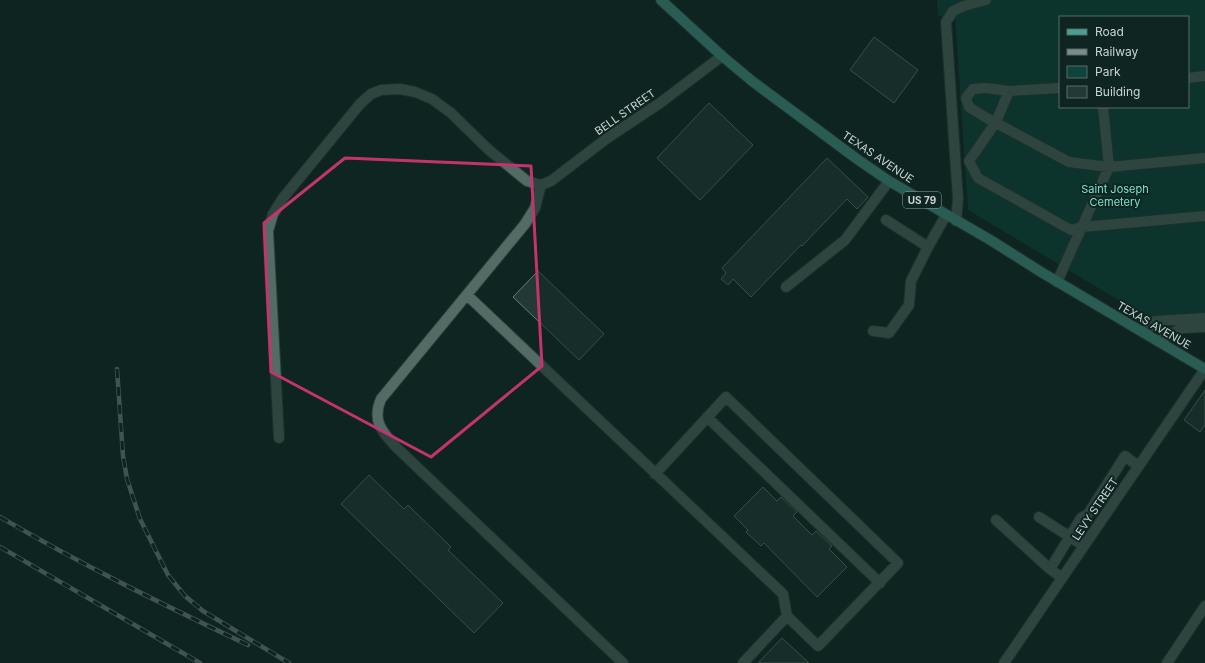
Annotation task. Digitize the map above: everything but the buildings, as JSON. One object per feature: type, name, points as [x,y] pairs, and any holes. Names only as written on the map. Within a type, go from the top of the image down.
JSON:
[{"type":"main road","name":"TEXAS AVENUE","points":[[661,0],[722,56],[752,81],[889,181],[1205,369]]},
{"type":"street","points":[[956,220],[958,199],[946,22],[953,11],[964,6],[986,0]]},
{"type":"street","name":"BELL STREET","points":[[542,186],[551,181],[606,139],[660,103],[722,56]]},
{"type":"street","points":[[1189,78],[1205,76]]},
{"type":"street","points":[[1059,88],[1009,91],[986,88],[973,89],[966,98],[970,106],[1069,162],[1109,166],[1205,158]]},
{"type":"street","points":[[279,438],[268,231],[273,214],[283,198],[360,104],[371,94],[381,90],[400,89],[415,92],[432,99],[451,113],[489,150],[527,181],[542,186],[535,208],[525,224],[381,399],[377,418],[379,426],[385,436],[396,447],[623,663]]},
{"type":"street","points":[[1009,91],[996,122],[970,161],[978,178],[1071,230],[1082,227],[1205,216]]},
{"type":"street","points":[[1057,282],[1109,166],[1103,108]]},
{"type":"street","points":[[786,287],[845,240],[889,181]]},
{"type":"street","points":[[873,331],[889,333],[909,305],[911,281],[946,215]]},
{"type":"street","points":[[886,220],[928,247]]},
{"type":"street","points":[[467,295],[655,474],[783,594],[787,616],[818,646],[898,563],[726,397],[655,474]]},
{"type":"street","points":[[1144,333],[1155,321],[1205,318]]},
{"type":"street","points":[[1158,341],[1182,328],[1205,327]]},
{"type":"street","name":"LEVY STREET","points":[[1004,663],[1205,369]]},
{"type":"street","points":[[707,418],[880,583]]},
{"type":"street","points":[[1050,569],[1068,537],[1081,518],[1088,514],[1124,456],[1138,466]]},
{"type":"street","points":[[1039,518],[1084,546]]},
{"type":"street","points":[[996,520],[1062,578]]},
{"type":"street","points":[[1167,663],[1205,606]]},
{"type":"street","points":[[743,663],[787,616]]},
{"type":"highlighted area","points":[[345,158],[531,166],[542,366],[431,457],[271,372],[264,223]]},
{"type":"green space","name":"Saint Joseph Cemetery","points":[[937,0],[1205,0],[1205,323],[1160,325],[968,210],[955,15],[938,16]]},
{"type":"railway","points":[[117,369],[123,456],[127,479],[140,519],[168,575],[185,596],[203,611],[289,663]]},
{"type":"railway","points":[[0,517],[122,584],[248,645]]},
{"type":"railway","points":[[0,547],[200,663]]}]
